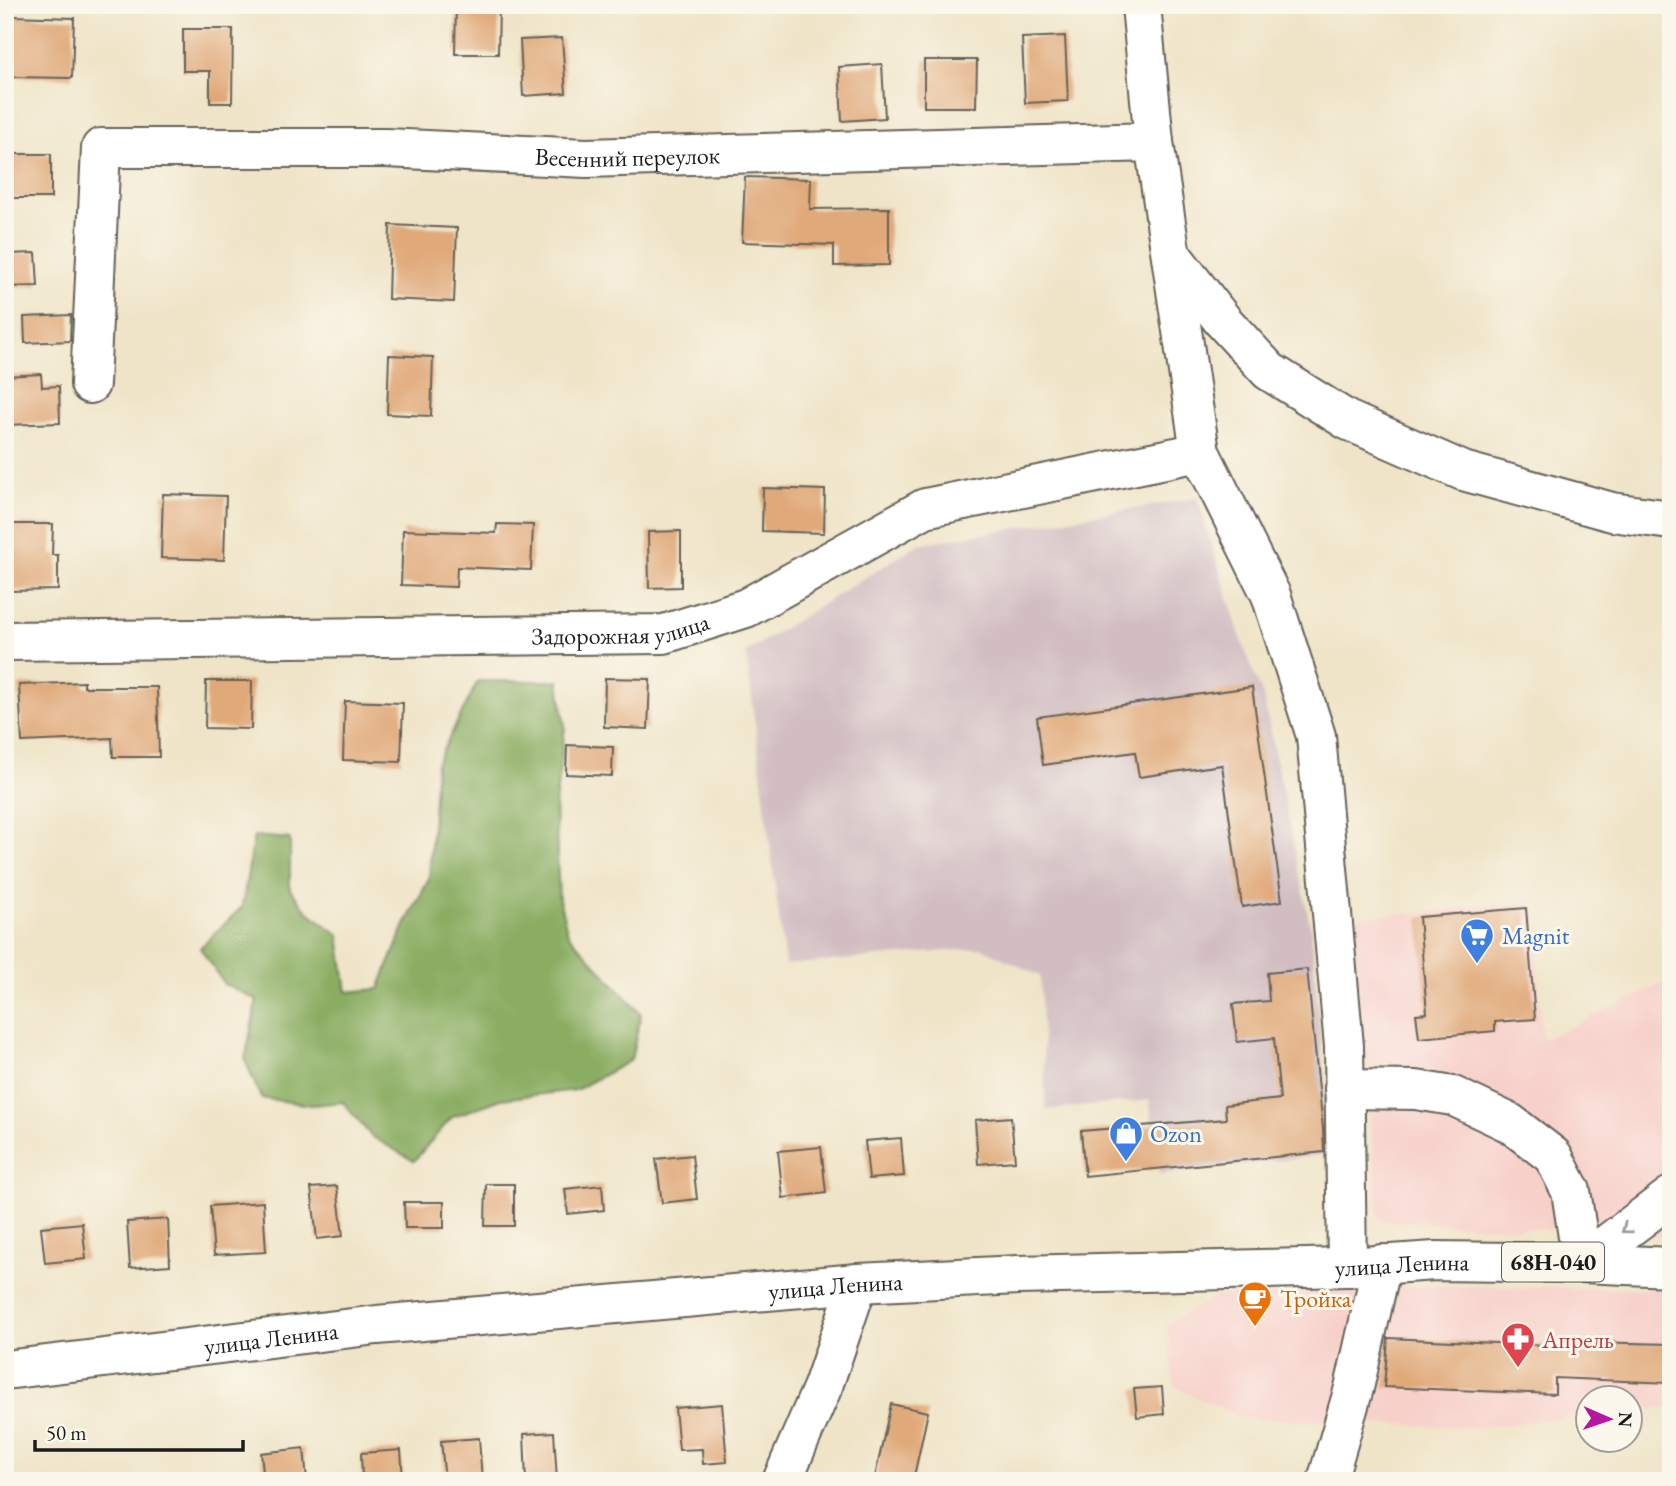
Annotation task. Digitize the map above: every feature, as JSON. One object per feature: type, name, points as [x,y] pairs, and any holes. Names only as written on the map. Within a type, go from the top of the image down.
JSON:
[{"type":"street","points":[[1141,5],[1154,142],[1200,452],[1271,595],[1316,736],[1344,1046],[1344,1089],[1365,1266],[1354,1388],[1327,1481]]},
{"type":"street","name":"Весенний переулок","points":[[90,384],[101,148],[386,148],[586,158],[1154,142]]},
{"type":"street","points":[[1171,254],[1223,321],[1269,371],[1347,420],[1464,471],[1612,512],[1671,520]]},
{"type":"street","name":"Задорожная улица","points":[[5,641],[664,634],[746,608],[925,509],[1200,452]]},
{"type":"street","points":[[1344,1089],[1416,1090],[1453,1096],[1510,1123],[1553,1156],[1571,1191],[1582,1263],[1670,1195]]},
{"type":"street","name":"улица Ленина","points":[[5,1370],[377,1325],[858,1283],[1018,1275],[1365,1266],[1435,1261],[1582,1263],[1671,1268]]},
{"type":"street","points":[[782,1481],[823,1386],[858,1283]]},
{"type":"shaded area","points":[[1197,498],[1243,645],[1263,697],[1311,929],[1331,1154],[1159,1174],[1149,1100],[1046,1110],[1040,976],[982,948],[785,965],[746,652],[919,544]]},
{"type":"shaded area","points":[[1534,901],[1542,1040],[1671,980],[1671,1237],[1379,1220],[1352,918]]},
{"type":"shaded area","points":[[1370,1285],[1671,1289],[1671,1408],[1644,1409],[1644,1384],[1574,1384],[1574,1417],[1476,1428],[1241,1418],[1174,1387],[1167,1324],[1216,1296]]},
{"type":"green space","points":[[478,681],[559,681],[565,727],[555,804],[559,900],[568,934],[641,1014],[631,1060],[576,1090],[501,1099],[452,1117],[414,1161],[371,1136],[343,1102],[312,1105],[261,1098],[245,1060],[257,1000],[224,984],[200,948],[242,907],[254,836],[290,839],[290,889],[307,911],[339,935],[347,992],[379,989],[405,925],[429,879],[436,764]]},
{"type":"building","points":[[456,5],[499,5],[498,54],[455,54]]},
{"type":"building","points":[[12,16],[74,18],[72,78],[10,77]]},
{"type":"building","points":[[183,29],[233,29],[232,103],[210,103],[210,71],[183,71]]},
{"type":"building","points":[[1065,36],[1068,101],[1025,103],[1022,38]]},
{"type":"building","points":[[562,38],[566,93],[523,96],[520,40]]},
{"type":"building","points":[[924,60],[977,60],[976,107],[924,107]]},
{"type":"building","points":[[882,64],[885,118],[842,121],[839,67]]},
{"type":"building","points":[[5,154],[51,154],[51,198],[5,198]]},
{"type":"building","points":[[745,177],[811,179],[810,209],[889,208],[889,265],[834,266],[834,245],[742,242]]},
{"type":"building","points":[[390,225],[457,228],[454,302],[388,299]]},
{"type":"building","points":[[36,253],[38,286],[5,287],[5,254]]},
{"type":"building","points":[[71,315],[70,341],[25,343],[24,317]]},
{"type":"building","points":[[389,355],[433,357],[431,416],[387,414]]},
{"type":"building","points":[[41,374],[42,387],[59,386],[60,423],[5,425],[5,376]]},
{"type":"building","points":[[763,488],[825,490],[824,533],[762,531]]},
{"type":"building","points":[[163,494],[226,496],[224,560],[161,558]]},
{"type":"building","points":[[7,524],[53,524],[52,555],[58,555],[58,590],[8,591]]},
{"type":"building","points":[[497,524],[533,525],[531,570],[457,567],[456,587],[401,585],[403,530],[496,533]]},
{"type":"building","points":[[681,531],[681,587],[649,588],[648,532]]},
{"type":"building","points":[[605,678],[650,679],[648,729],[604,727]]},
{"type":"building","points":[[206,681],[252,681],[251,729],[205,728]]},
{"type":"building","points":[[84,682],[84,687],[157,687],[159,757],[113,757],[112,738],[22,742],[19,685]]},
{"type":"building","points":[[1252,687],[1282,901],[1242,907],[1222,765],[1139,777],[1135,752],[1043,765],[1037,717]]},
{"type":"building","points":[[345,701],[403,703],[401,762],[343,760]]},
{"type":"building","points":[[567,745],[613,747],[612,776],[566,774]]},
{"type":"building","name":"Magnit","points":[[1526,908],[1535,1019],[1495,1022],[1495,1031],[1419,1038],[1416,1014],[1427,1013],[1419,917]]},
{"type":"building","points":[[1307,969],[1324,1152],[1085,1176],[1081,1131],[1226,1119],[1225,1105],[1280,1099],[1274,1038],[1237,1042],[1233,1004],[1269,1001],[1267,973]]},
{"type":"building","points":[[1011,1117],[1015,1161],[978,1164],[975,1120]]},
{"type":"building","points":[[901,1138],[904,1176],[869,1179],[865,1141]]},
{"type":"building","points":[[821,1147],[826,1193],[783,1198],[778,1151]]},
{"type":"building","points":[[692,1155],[697,1199],[662,1203],[656,1159]]},
{"type":"building","points":[[486,1184],[514,1184],[514,1226],[485,1226]]},
{"type":"building","points":[[602,1185],[604,1210],[568,1214],[565,1189]]},
{"type":"building","points":[[337,1186],[343,1236],[317,1239],[311,1188]]},
{"type":"building","points":[[263,1202],[266,1252],[214,1255],[210,1206]]},
{"type":"building","points":[[404,1202],[444,1202],[444,1228],[405,1228]]},
{"type":"building","points":[[168,1219],[170,1265],[130,1268],[127,1222]]},
{"type":"building","points":[[82,1223],[86,1259],[45,1263],[41,1227]]},
{"type":"building","points":[[1388,1338],[1586,1347],[1586,1342],[1671,1344],[1671,1383],[1555,1378],[1555,1394],[1384,1387]]},
{"type":"building","points":[[1162,1387],[1164,1414],[1137,1417],[1134,1389]]},
{"type":"building","points":[[722,1404],[727,1462],[703,1464],[702,1449],[679,1450],[675,1408]]},
{"type":"building","points":[[891,1404],[928,1412],[913,1481],[874,1481]]},
{"type":"building","points":[[554,1432],[557,1481],[526,1481],[524,1434]]},
{"type":"building","points":[[479,1438],[482,1481],[445,1481],[441,1441]]},
{"type":"building","points":[[304,1448],[307,1481],[264,1481],[261,1453]]},
{"type":"building","points":[[401,1450],[403,1481],[362,1481],[361,1453]]},
{"type":"place","name":"Magnit","points":[[1477,965]]},
{"type":"place","name":"Ozon","points":[[1126,1163]]},
{"type":"place","name":"Тройка","points":[[1255,1328]]},
{"type":"place","name":"Апрель","points":[[1518,1369]]}]
